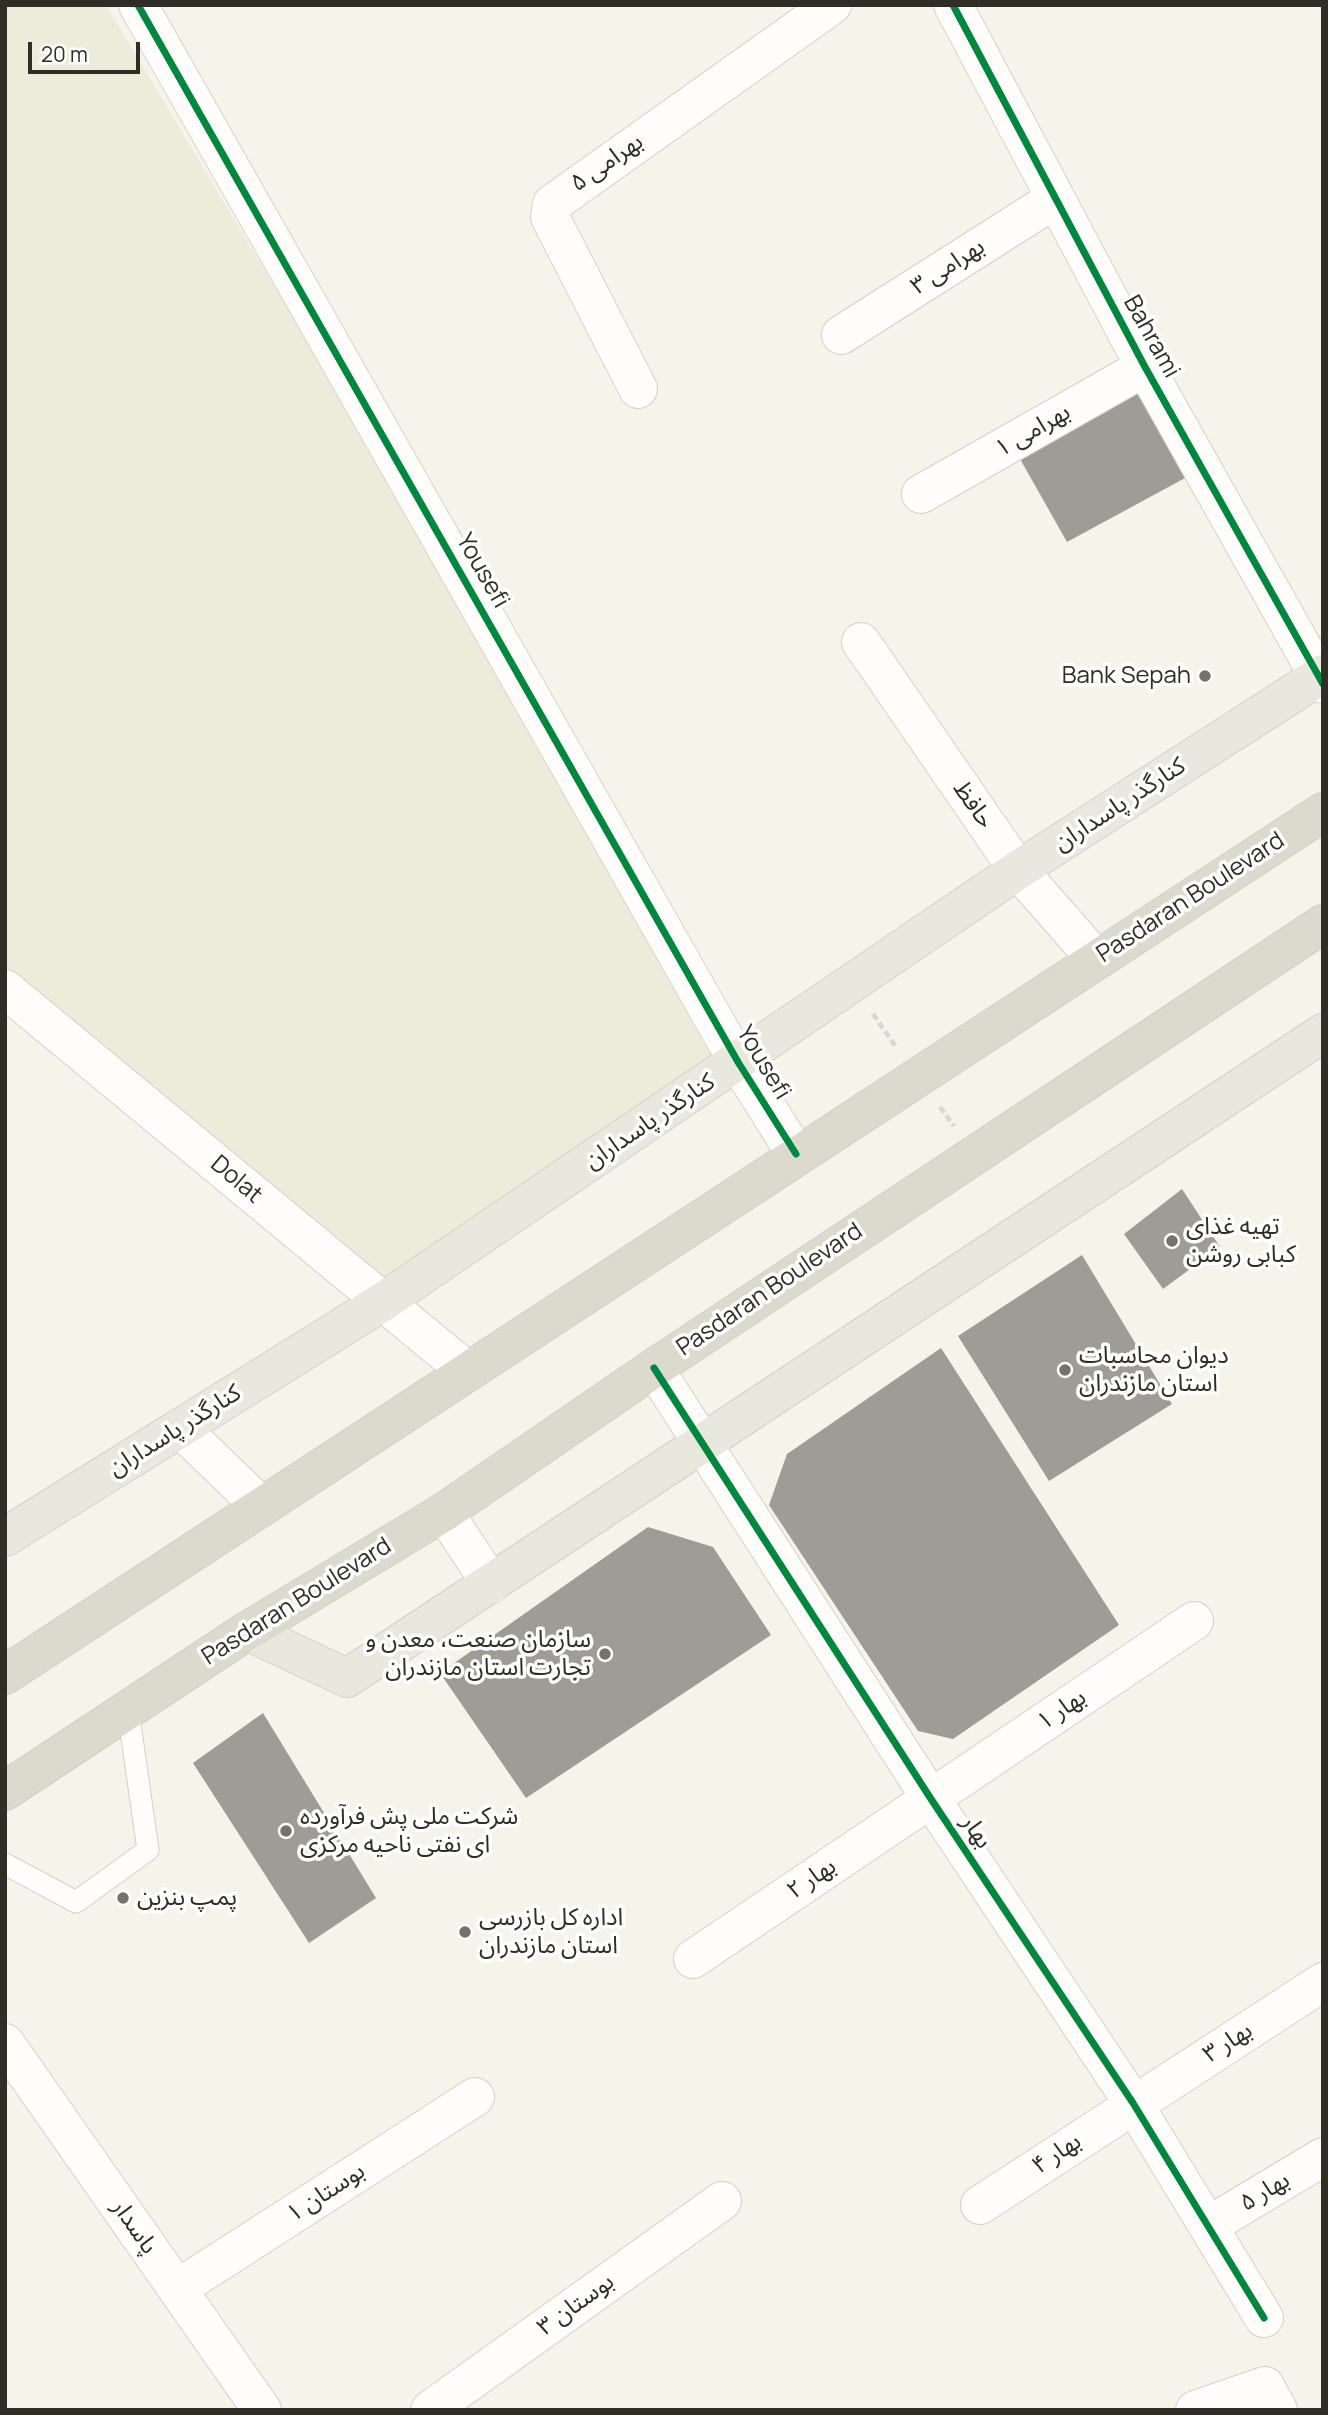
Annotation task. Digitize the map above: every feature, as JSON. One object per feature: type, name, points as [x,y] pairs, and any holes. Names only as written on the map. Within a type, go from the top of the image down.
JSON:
[{"type":"highway","name":"Pasdaran Boulevard","points":[[5,1675],[796,1154],[1323,812]]},
{"type":"highway","name":"Pasdaran Boulevard","points":[[5,1791],[247,1631],[444,1512],[654,1368],[1323,923]]},
{"type":"main road","name":"کنارگذر پاسداران","points":[[5,1537],[384,1301],[1018,870],[1321,678]]},
{"type":"main road","points":[[247,1631],[347,1678],[1323,1033]]},
{"type":"street","name":"Yousefi","points":[[138,5],[738,1062],[796,1154]]},
{"type":"street","name":"بهرامی ۵","points":[[638,389],[550,217],[552,204],[832,5]]},
{"type":"street","name":"Bahrami","points":[[953,5],[1145,367],[1321,678]]},
{"type":"street","name":"بهرامی ۳","points":[[841,335],[1055,199]]},
{"type":"street","name":"بهرامی ۱","points":[[921,494],[1145,367]]},
{"type":"street","name":"حافظ","points":[[861,642],[1018,870],[1096,959]]},
{"type":"street","name":"Dolat","points":[[5,989],[467,1371]]},
{"type":"street","name":"بهار","points":[[654,1368],[931,1799],[1133,2104],[1264,2318]]},
{"type":"street","points":[[180,1428],[261,1507]]},
{"type":"street","points":[[444,1512],[491,1584]]},
{"type":"street","name":"بهار ۱","points":[[931,1799],[1194,1621]]},
{"type":"street","name":"بهار ۲","points":[[693,1959],[931,1799]]},
{"type":"street","name":"بهار ۳","points":[[1133,2104],[1323,1982]]},
{"type":"street","name":"پاسدار","points":[[5,2043],[262,2410]]},
{"type":"street","name":"بوستان ۱","points":[[177,2290],[475,2097]]},
{"type":"street","name":"بهار ۴","points":[[980,2205],[1133,2104]]},
{"type":"street","name":"بهار ۵","points":[[1208,2226],[1323,2157]]},
{"type":"street","name":"بوستان ۳","points":[[430,2410],[722,2201]]},
{"type":"street","points":[[1195,2410],[1265,2386],[1278,2410]]},
{"type":"lane","points":[[5,1864],[76,1902],[148,1850],[128,1710]]},
{"type":"shaded area","points":[[5,5],[106,5],[738,1062],[384,1301],[5,999]]},
{"type":"building","points":[[1145,367],[1198,471],[1067,542],[1011,443]]},
{"type":"building","name":"تهیه غذای کبابی روشن","points":[[1182,1189],[1220,1247],[1163,1289],[1124,1234]]},
{"type":"building","name":"دیوان محاسبات استان مازندران","points":[[1082,1255],[1172,1404],[1049,1481],[958,1336]]},
{"type":"building","points":[[941,1348],[1119,1625],[953,1739],[918,1731],[769,1505],[787,1454]]},
{"type":"building","name":"سازمان صنعت، معدن و تجارت استان مازندران","points":[[648,1527],[713,1547],[771,1635],[526,1798],[440,1673]]},
{"type":"building","name":"شرکت ملی پش فرآورده ای نفتی ناحیه مرکزی","points":[[263,1713],[376,1898],[309,1943],[193,1763]]},
{"type":"cycle path","points":[[138,5],[738,1062],[796,1154]]},
{"type":"cycle path","points":[[953,5],[1145,367],[1323,684]]},
{"type":"cycle path","points":[[654,1368],[931,1799],[1133,2103],[1264,2318]]},
{"type":"place","name":"Bank Sepah","points":[[1205,676]]},
{"type":"place","name":"تهیه غذای کبابی روشن","points":[[1172,1241]]},
{"type":"place","name":"دیوان محاسبات استان مازندران","points":[[1065,1370]]},
{"type":"place","name":"سازمان صنعت، معدن و تجارت استان مازندران","points":[[605,1654]]},
{"type":"place","name":"شرکت ملی پش فرآورده ای نفتی ناحیه مرکزی","points":[[286,1831]]},
{"type":"place","name":"پمپ بنزین","points":[[123,1898]]},
{"type":"place","name":"اداره کل بازرسی استان مازندران","points":[[465,1932]]}]
